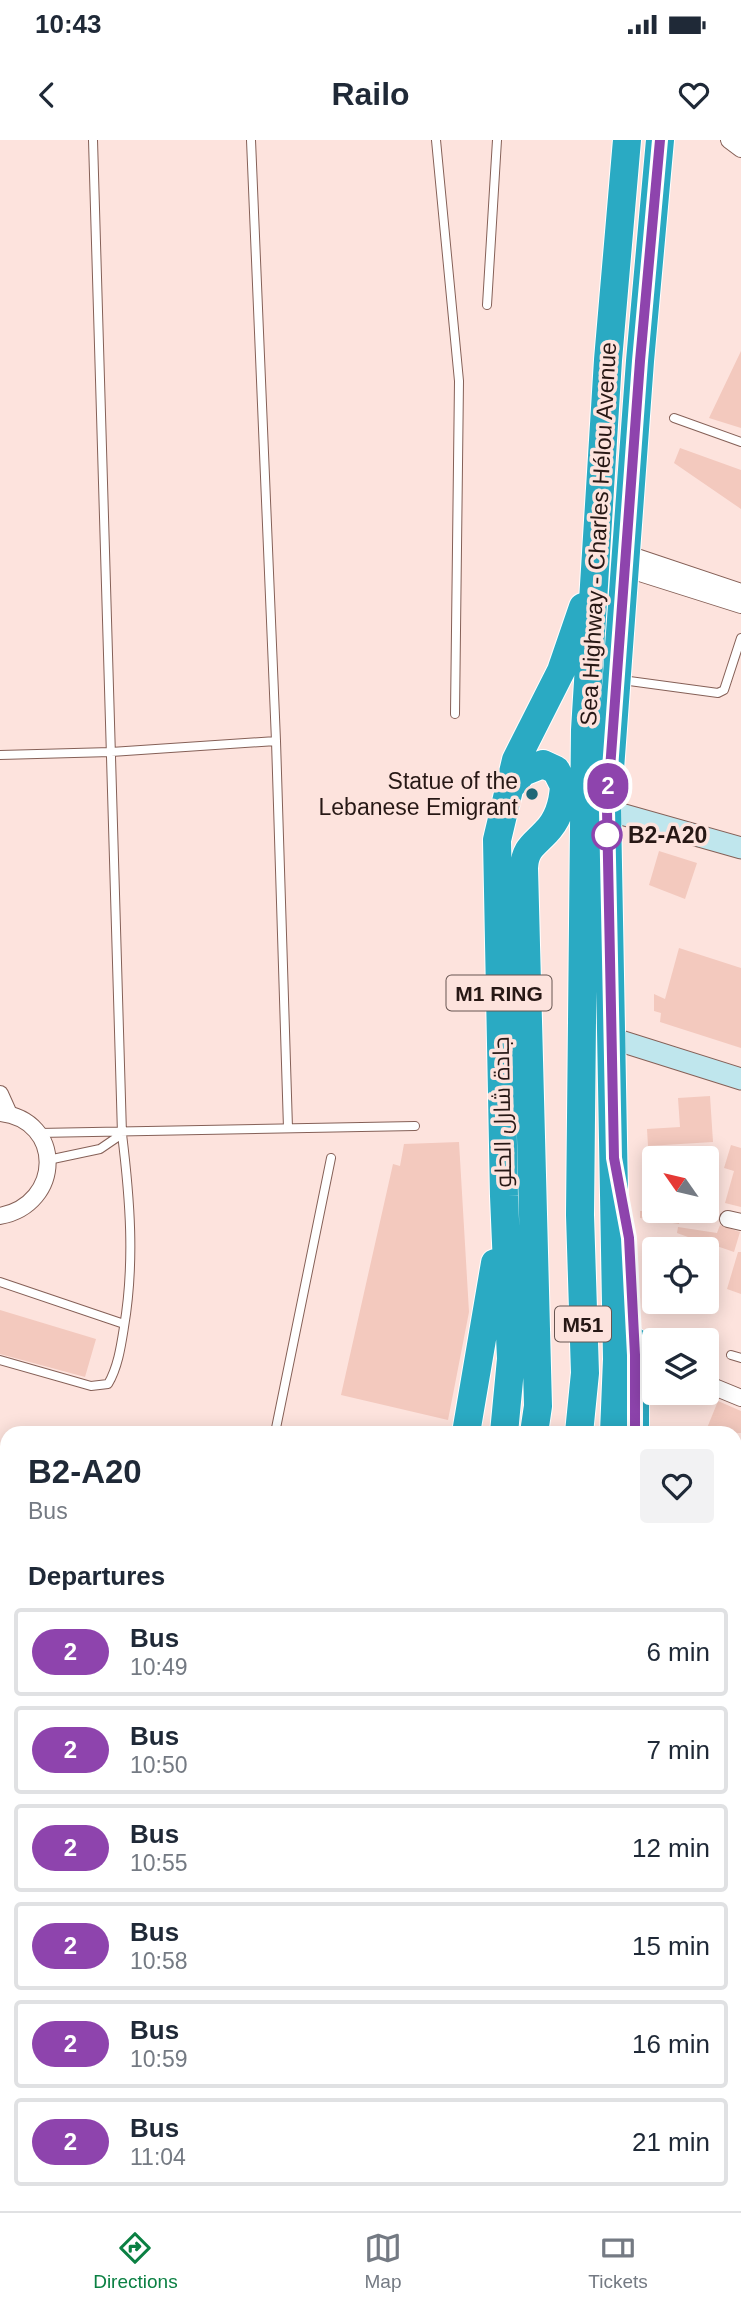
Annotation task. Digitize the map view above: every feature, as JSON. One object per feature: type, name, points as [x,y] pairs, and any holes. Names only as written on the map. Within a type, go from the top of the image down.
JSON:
[{"type":"highway","points":[[612,140],[619,210]]},
{"type":"highway","name":"Sea Highway - Charles Hélou Avenue","points":[[580,1426],[585,1373],[580,1215],[582,864],[586,730],[619,210],[627,140]]},
{"type":"highway","name":"Sea Highway - Charles Hélou Avenue","points":[[614,1426],[617,1359],[607,810],[624,561],[660,140]]},
{"type":"highway","name":"M1 RING","points":[[507,790],[525,741],[571,647],[599,533]]},
{"type":"highway","name":"جادة شارل الحلو","points":[[505,1426],[511,1359],[504,1196],[496,859],[507,790],[523,772],[543,764],[556,770],[562,778],[563,795],[556,817],[545,834],[528,849],[524,868],[536,1426]]},
{"type":"highway","points":[[545,834],[557,834],[565,838],[582,864]]},
{"type":"highway","points":[[614,1158],[629,1238],[642,1336]]},
{"type":"highway","points":[[467,1426],[491,1292],[504,1196]]},
{"type":"highway","points":[[636,1426],[642,1381]]},
{"type":"street","points":[[729,140],[741,149]]},
{"type":"street","points":[[624,561],[741,593]]},
{"type":"street","points":[[624,561],[741,605]]},
{"type":"street","points":[[607,810],[741,848]]},
{"type":"street","points":[[611,1038],[741,1079]]},
{"type":"street","points":[[0,1094],[4,1114],[30,1125],[38,1133],[48,1160],[47,1177],[40,1192],[29,1205],[14,1213],[0,1216]]},
{"type":"street","points":[[719,1389],[741,1398]]},
{"type":"lane","points":[[0,1360],[102,1387],[113,1376],[131,1284],[131,1244],[122,1134],[93,140]]},
{"type":"lane","points":[[251,140],[276,741],[288,1128]]},
{"type":"lane","points":[[436,140],[459,381],[455,714]]},
{"type":"lane","points":[[487,305],[497,140]]},
{"type":"lane","points":[[674,418],[741,442]]},
{"type":"lane","points":[[616,679],[718,693],[724,690],[741,638]]},
{"type":"lane","points":[[0,755],[111,752],[276,741]]},
{"type":"lane","points":[[38,1133],[99,1130],[122,1134],[415,1126]]},
{"type":"lane","points":[[48,1160],[100,1149],[122,1134]]},
{"type":"lane","points":[[276,1426],[331,1158]]},
{"type":"lane","points":[[0,1282],[124,1324]]},
{"type":"lane","points":[[731,1355],[741,1357]]},
{"type":"building","points":[[741,351],[741,428],[709,418]]},
{"type":"building","points":[[680,448],[741,470],[741,509],[674,463]]},
{"type":"building","points":[[659,851],[697,863],[685,899],[649,885]]},
{"type":"building","points":[[679,948],[741,968],[741,1048],[660,1022],[661,1013],[654,1011],[654,994],[665,999]]},
{"type":"building","points":[[710,1096],[713,1142],[648,1146],[647,1129],[680,1127],[678,1098]]},
{"type":"building","points":[[459,1142],[469,1312],[448,1420],[341,1395],[393,1164],[400,1166],[404,1144]]},
{"type":"building","points":[[731,1145],[741,1148],[741,1207],[725,1203],[734,1171],[724,1168]]},
{"type":"building","points":[[720,1225],[740,1232],[734,1252],[719,1247],[719,1237],[688,1237],[677,1233],[678,1227],[717,1233]]},
{"type":"building","points":[[738,1252],[741,1252],[741,1294],[727,1289]]},
{"type":"building","points":[[0,1310],[96,1339],[85,1377],[0,1354]]},
{"type":"building","points":[[719,1401],[741,1411],[741,1426],[708,1426]]},
{"type":"bus line","name":"2","points":[[636,1426],[629,1238],[614,1158],[607,810],[640,361],[660,140]]},
{"type":"place","name":"Statue of the Lebanese Emigrant","points":[[532,794]]},
{"type":"place","name":"B2-A20","points":[[607,835]]}]
